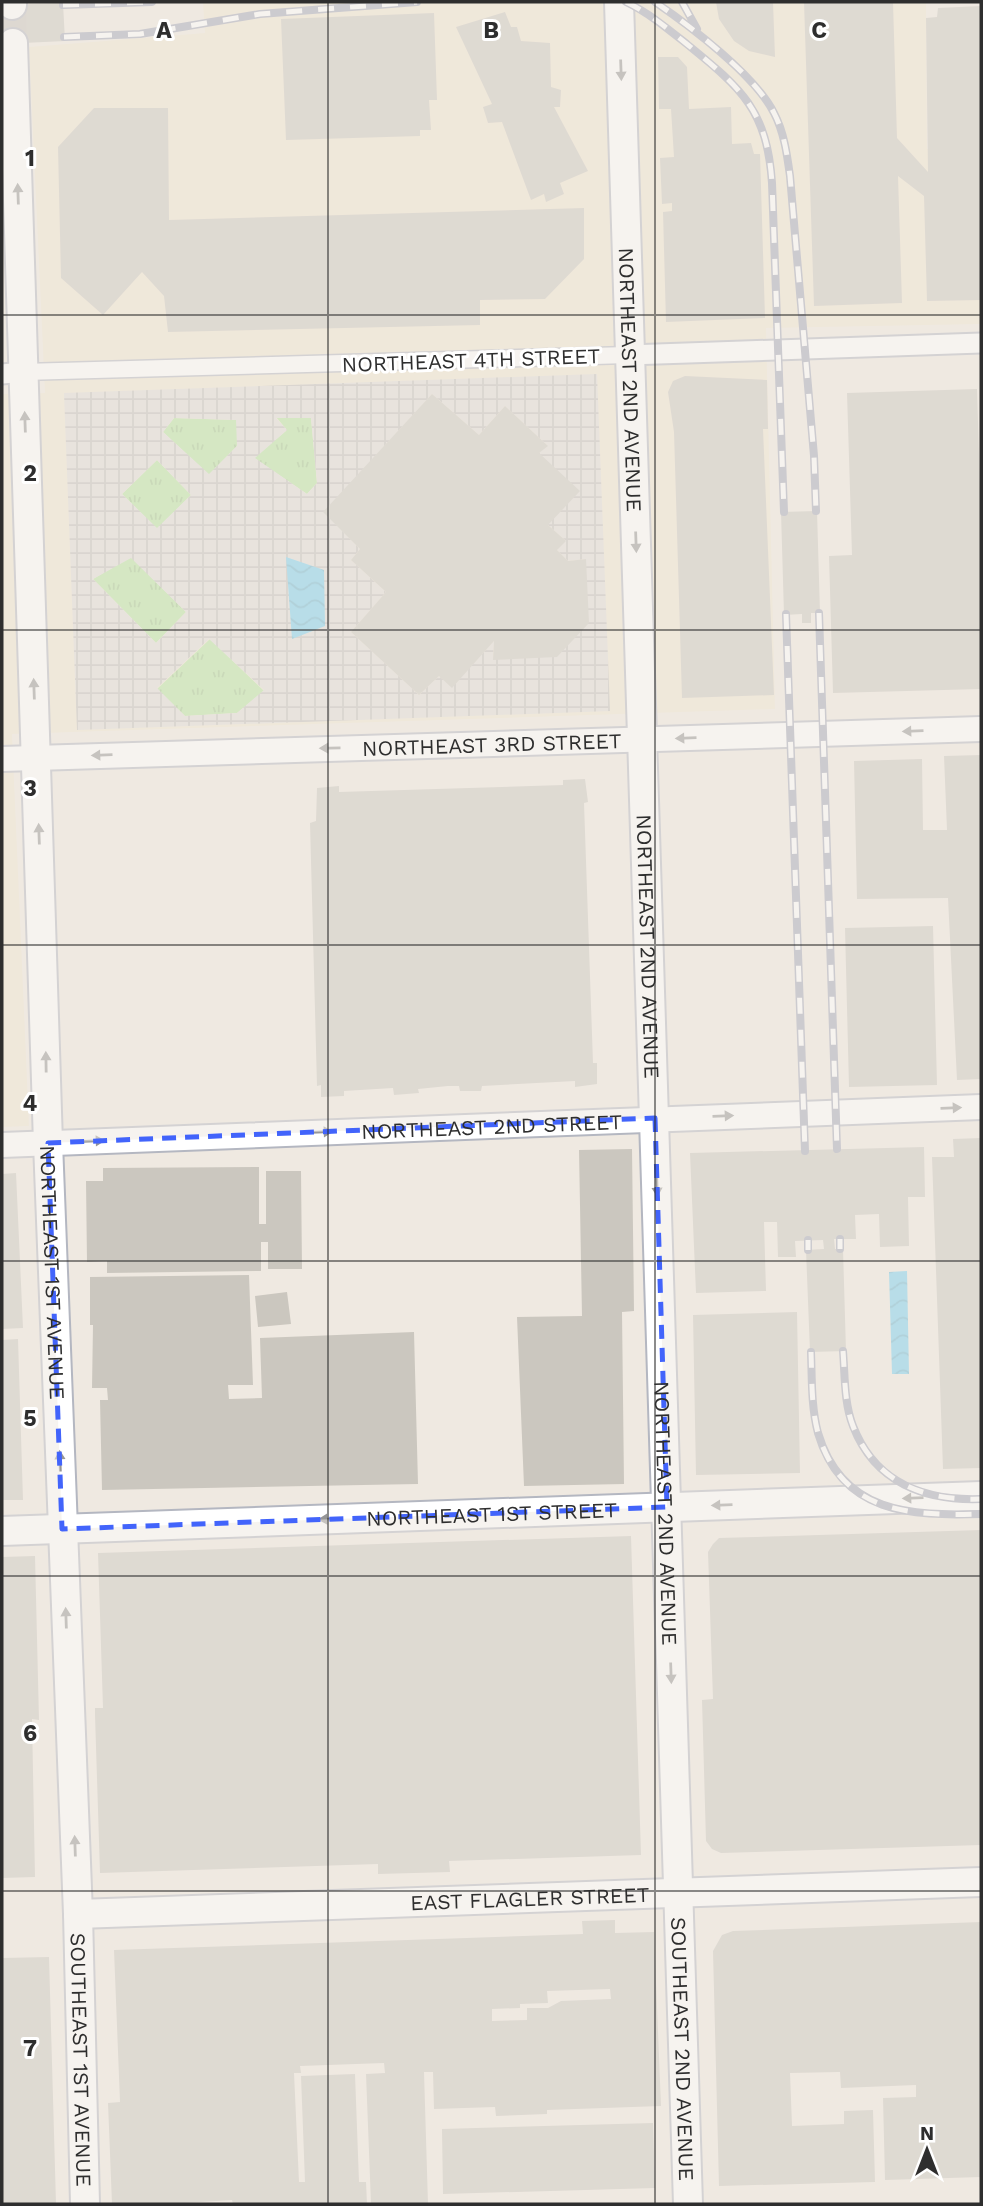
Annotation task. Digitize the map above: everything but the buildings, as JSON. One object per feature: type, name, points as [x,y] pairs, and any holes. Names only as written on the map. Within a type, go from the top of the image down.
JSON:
[{"type":"main road","name":"NORTHEAST 2ND AVENUE","points":[[619,2],[678,1893]]},
{"type":"main road","name":"NORTHEAST 1ST AVENUE","points":[[13,43],[13,373],[36,757],[78,1914]]},
{"type":"main road","name":"NORTHEAST 1ST STREET","points":[[2,1531],[981,1496]]},
{"type":"main road","name":"EAST FLAGLER STREET","points":[[78,1914],[981,1882]]},
{"type":"main road","name":"SOUTHEAST 2ND AVENUE","points":[[678,1893],[688,2204]]},
{"type":"main road","name":"SOUTHEAST 1ST AVENUE","points":[[78,1914],[86,2204]]},
{"type":"street","name":"NORTHEAST 4TH STREET","points":[[13,373],[981,343]]},
{"type":"street","name":"NORTHEAST 3RD STREET","points":[[2,759],[981,729]]},
{"type":"street","name":"NORTHEAST 2ND STREET","points":[[2,1145],[981,1107]]},
{"type":"highlighted area","points":[[655,1118],[667,1507],[62,1529],[48,1143]]},
{"type":"shaded area","points":[[203,2],[926,2],[927,149],[981,148],[981,324],[766,328],[775,709],[12,734],[29,1126],[2,1127],[2,394],[45,393],[29,47],[205,33]]},
{"type":"shaded area","points":[[597,374],[610,711],[77,730],[64,393]],"holes":[[[432,394],[479,435],[505,406],[547,445],[539,453],[548,525],[565,540],[557,550],[568,561],[586,559],[493,659],[494,641],[452,687],[439,676],[419,695],[351,632],[386,592],[351,560],[360,549],[324,512]],[[174,418],[236,420],[237,446],[209,474],[163,432]],[[276,418],[311,418],[317,483],[307,494],[255,458],[287,430]],[[157,460],[191,495],[157,528],[122,494]],[[131,558],[186,612],[156,643],[93,579]],[[209,639],[264,690],[237,713],[185,716],[157,688]]]},
{"type":"green space","points":[[276,417],[311,418],[317,483],[307,494],[254,458],[287,430]]},
{"type":"green space","points":[[174,418],[237,420],[237,446],[209,475],[163,432]]},
{"type":"green space","points":[[157,460],[191,495],[157,529],[122,494]]},
{"type":"green space","points":[[131,557],[186,612],[156,643],[93,579]]},
{"type":"green space","points":[[210,639],[264,691],[237,713],[185,716],[157,689]]},
{"type":"water","points":[[286,557],[324,570],[325,626],[292,639]]},
{"type":"water","points":[[907,1271],[909,1374],[892,1374],[889,1272]]},
{"type":"tunnel","points":[[12,5],[13,43]]},
{"type":"railway","points":[[63,5],[152,2]]},
{"type":"railway","points":[[64,37],[140,34],[260,14],[417,2]]},
{"type":"railway","points":[[626,2],[666,27],[723,75],[748,103],[764,137],[772,183],[784,512]]},
{"type":"railway","points":[[655,2],[703,38],[752,83],[765,98],[780,128],[790,176],[814,456],[816,511]]},
{"type":"railway","points":[[682,2],[697,29]]},
{"type":"railway","points":[[819,613],[837,1149]]},
{"type":"railway","points":[[786,614],[805,1151]]},
{"type":"railway","points":[[840,1239],[840,1249]]},
{"type":"railway","points":[[808,1240],[808,1250]]},
{"type":"railway","points":[[843,1351],[850,1417],[863,1446],[874,1462],[888,1475],[922,1492],[960,1499],[981,1499]]},
{"type":"railway","points":[[811,1352],[813,1403],[818,1433],[829,1460],[844,1480],[862,1495],[882,1505],[905,1511],[981,1514]]}]
